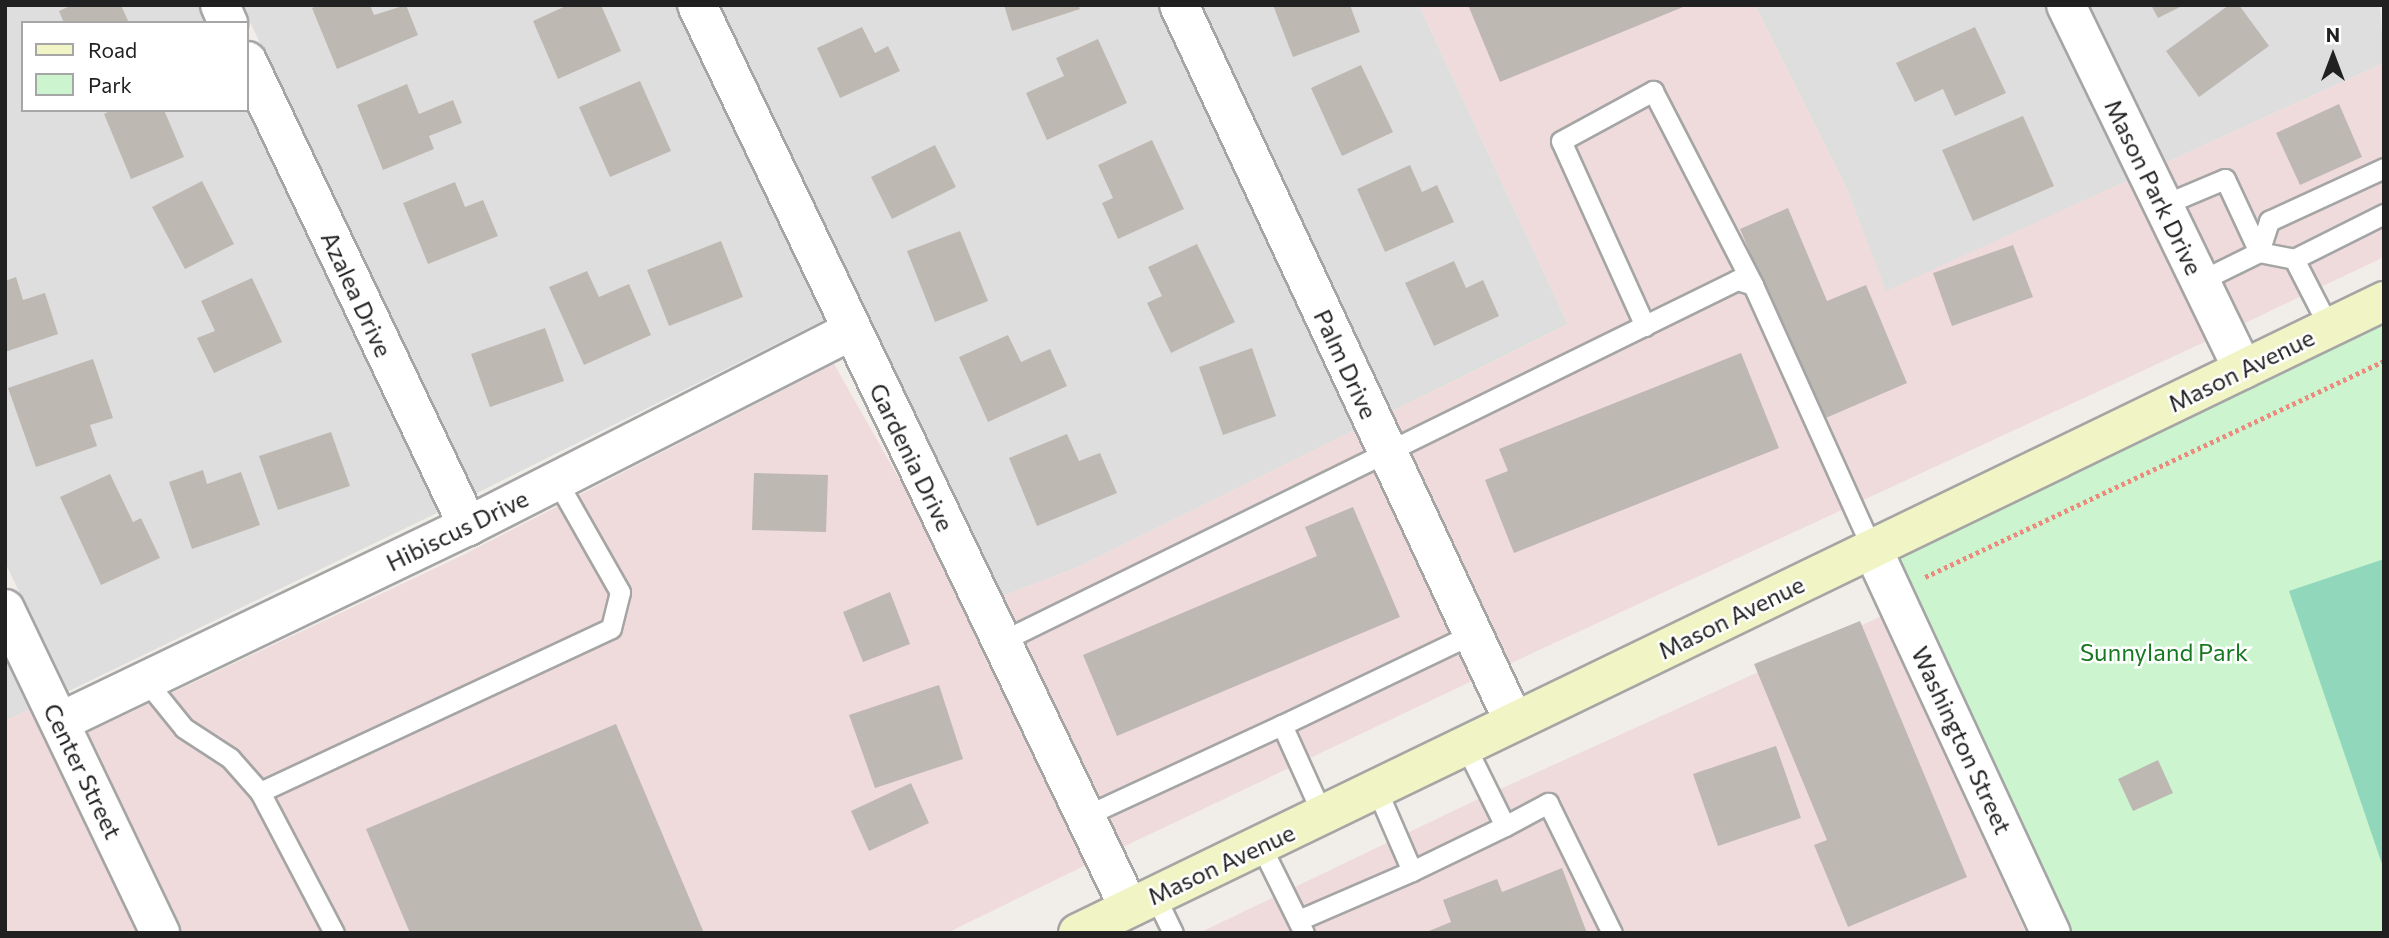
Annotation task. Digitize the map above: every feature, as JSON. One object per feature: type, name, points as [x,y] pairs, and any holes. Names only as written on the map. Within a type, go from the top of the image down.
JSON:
[{"type":"main road","name":"Mason Avenue","points":[[1078,933],[2384,300]]},
{"type":"street","points":[[220,5],[227,21]]},
{"type":"street","name":"Gardenia Drive","points":[[697,5],[1085,816],[1142,902]]},
{"type":"street","name":"Palm Drive","points":[[1179,5],[1514,722]]},
{"type":"street","name":"Mason Park Drive","points":[[2066,5],[2243,369]]},
{"type":"street","name":"Azalea Drive","points":[[248,63],[468,526]]},
{"type":"street","name":"Hibiscus Drive","points":[[60,722],[468,526],[851,331]]},
{"type":"street","name":"Washington Street","points":[[1872,548],[2051,933]]},
{"type":"street","name":"Center Street","points":[[5,608],[160,933]]},
{"type":"lane","points":[[1645,326],[1561,141],[1653,91],[1754,285],[1872,548]]},
{"type":"lane","points":[[2259,252],[2269,221],[2384,168]]},
{"type":"lane","points":[[2163,205],[2225,178],[2259,252]]},
{"type":"lane","points":[[2200,281],[2259,252],[2294,259],[2384,214]]},
{"type":"lane","points":[[2294,259],[2329,327]]},
{"type":"lane","points":[[1002,641],[1737,280],[1754,285]]},
{"type":"lane","points":[[260,792],[611,628],[620,592],[557,481]]},
{"type":"lane","points":[[1085,816],[1472,634]]},
{"type":"lane","points":[[146,681],[184,728],[230,758],[260,792],[334,933]]},
{"type":"lane","points":[[1282,725],[1323,816]]},
{"type":"lane","points":[[1465,745],[1505,826]]},
{"type":"lane","points":[[1376,788],[1412,871]]},
{"type":"lane","points":[[1261,844],[1302,926],[1548,803],[1612,933]]},
{"type":"lane","points":[[1142,902],[1173,933]]},
{"type":"path","points":[[1893,592],[2384,360]]},
{"type":"shaded area","points":[[5,5],[198,5],[205,21],[21,21],[21,112],[248,111],[439,512],[67,692],[5,562]]},
{"type":"shaded area","points":[[242,5],[675,5],[824,320],[475,494]]},
{"type":"shaded area","points":[[719,5],[1156,5],[1355,430],[1076,568],[1002,596]]},
{"type":"shaded area","points":[[1201,5],[1419,5],[1568,324],[1391,412]]},
{"type":"shaded area","points":[[1419,5],[1755,5],[1846,187],[1886,291],[2129,180],[2207,341],[1509,664],[1391,412],[1568,324]]},
{"type":"shaded area","points":[[1755,5],[2044,5],[2129,180],[1886,292],[1846,187]]},
{"type":"shaded area","points":[[2088,5],[2380,5],[2384,63],[2165,163]]},
{"type":"shaded area","points":[[2384,63],[2384,257],[2243,324],[2165,163]]},
{"type":"shaded area","points":[[834,364],[914,505],[1086,865],[947,933],[182,933],[87,733],[461,556]]},
{"type":"shaded area","points":[[1355,430],[1472,681],[1123,847],[1002,596],[1076,568]]},
{"type":"shaded area","points":[[1882,616],[2026,933],[1199,933],[1476,800]]},
{"type":"shaded area","points":[[5,655],[31,709],[5,721]]},
{"type":"shaded area","points":[[31,709],[138,933],[5,933],[5,721]]},
{"type":"green space","name":"Sunnyland Park","points":[[2384,301],[2384,933],[2051,933],[1872,548]]},
{"type":"green space","points":[[2384,559],[2384,870],[2289,591]]},
{"type":"building","points":[[72,5],[121,5],[128,21],[63,21],[59,11]]},
{"type":"building","points":[[320,5],[370,5],[374,15],[406,5],[418,35],[337,69],[312,8]]},
{"type":"building","points":[[568,5],[601,5],[621,51],[558,79],[533,21]]},
{"type":"building","points":[[1004,5],[1078,5],[1080,9],[1012,31]]},
{"type":"building","points":[[1273,5],[1350,5],[1360,32],[1293,57]]},
{"type":"building","points":[[1468,5],[1688,5],[1500,82]]},
{"type":"building","points":[[2151,5],[2184,5],[2158,18]]},
{"type":"building","points":[[2229,5],[2239,5],[2269,46],[2199,97],[2166,51]]},
{"type":"building","points":[[862,27],[875,53],[888,46],[900,71],[840,98],[817,48]]},
{"type":"building","points":[[1975,27],[2006,93],[1955,116],[1943,89],[1915,102],[1896,63]]},
{"type":"building","points":[[1098,39],[1127,103],[1047,140],[1026,93],[1064,76],[1056,58]]},
{"type":"building","points":[[1361,65],[1393,132],[1342,156],[1311,88]]},
{"type":"building","points":[[640,81],[671,151],[610,177],[579,107]]},
{"type":"building","points":[[407,84],[419,114],[453,100],[462,123],[429,136],[434,149],[383,170],[357,105]]},
{"type":"building","points":[[2339,104],[2362,157],[2300,185],[2276,133]]},
{"type":"building","points":[[165,112],[184,157],[131,179],[104,114]]},
{"type":"building","points":[[2023,116],[2054,186],[1973,221],[1942,150]]},
{"type":"building","points":[[1152,140],[1184,209],[1118,239],[1102,203],[1113,198],[1098,165]]},
{"type":"building","points":[[935,145],[956,187],[892,219],[871,177]]},
{"type":"building","points":[[1410,165],[1422,192],[1437,185],[1454,222],[1385,252],[1357,189]]},
{"type":"building","points":[[202,181],[234,244],[185,269],[152,207]]},
{"type":"building","points":[[455,182],[465,207],[483,200],[498,236],[428,264],[403,203]]},
{"type":"building","points":[[1788,208],[1827,301],[1866,285],[1907,383],[1821,420],[1740,229]]},
{"type":"building","points":[[960,231],[988,301],[935,322],[907,251]]},
{"type":"building","points":[[721,241],[743,297],[669,326],[647,270]]},
{"type":"building","points":[[1197,244],[1235,322],[1171,353],[1147,303],[1162,296],[1148,267]]},
{"type":"building","points":[[2013,245],[2033,297],[1952,326],[1933,273]]},
{"type":"building","points":[[1454,261],[1466,288],[1483,280],[1499,316],[1434,346],[1405,283]]},
{"type":"building","points":[[587,271],[599,297],[629,284],[651,335],[584,365],[549,287]]},
{"type":"building","points":[[16,277],[23,300],[45,293],[58,334],[5,352],[5,281]]},
{"type":"building","points":[[252,278],[282,342],[214,373],[197,338],[215,331],[201,301]]},
{"type":"building","points":[[545,328],[564,381],[490,407],[471,354]]},
{"type":"building","points":[[1008,335],[1021,362],[1050,349],[1067,386],[988,422],[959,357]]},
{"type":"building","points":[[1252,348],[1276,416],[1223,435],[1199,367]]},
{"type":"building","points":[[1741,353],[1779,448],[1514,553],[1485,480],[1508,471],[1499,449]]},
{"type":"building","points":[[93,359],[113,418],[90,425],[97,446],[36,467],[8,388]]},
{"type":"building","points":[[331,432],[350,486],[278,510],[259,456]]},
{"type":"building","points":[[1067,434],[1079,461],[1100,453],[1117,493],[1037,526],[1009,458]]},
{"type":"building","points":[[203,470],[207,484],[241,472],[260,525],[192,549],[169,482]]},
{"type":"building","points":[[754,473],[828,475],[826,532],[752,530]]},
{"type":"building","points":[[110,474],[133,522],[141,518],[160,558],[101,585],[60,497]]},
{"type":"building","points":[[1353,507],[1400,617],[1117,736],[1083,655],[1317,556],[1305,527]]},
{"type":"building","points":[[890,592],[910,644],[863,662],[843,612]]},
{"type":"building","points":[[1860,621],[1967,877],[1848,927],[1814,845],[1827,840],[1754,664]]},
{"type":"building","points":[[939,685],[963,759],[875,788],[849,715]]},
{"type":"building","points":[[616,724],[704,933],[410,933],[366,829]]},
{"type":"building","points":[[1776,746],[1801,818],[1718,846],[1693,774]]},
{"type":"building","points":[[2158,760],[2173,793],[2133,811],[2118,779]]},
{"type":"building","points":[[911,783],[929,823],[869,851],[851,811]]},
{"type":"building","points":[[1562,868],[1587,933],[1424,933],[1451,922],[1443,900],[1497,879],[1502,892]]}]
